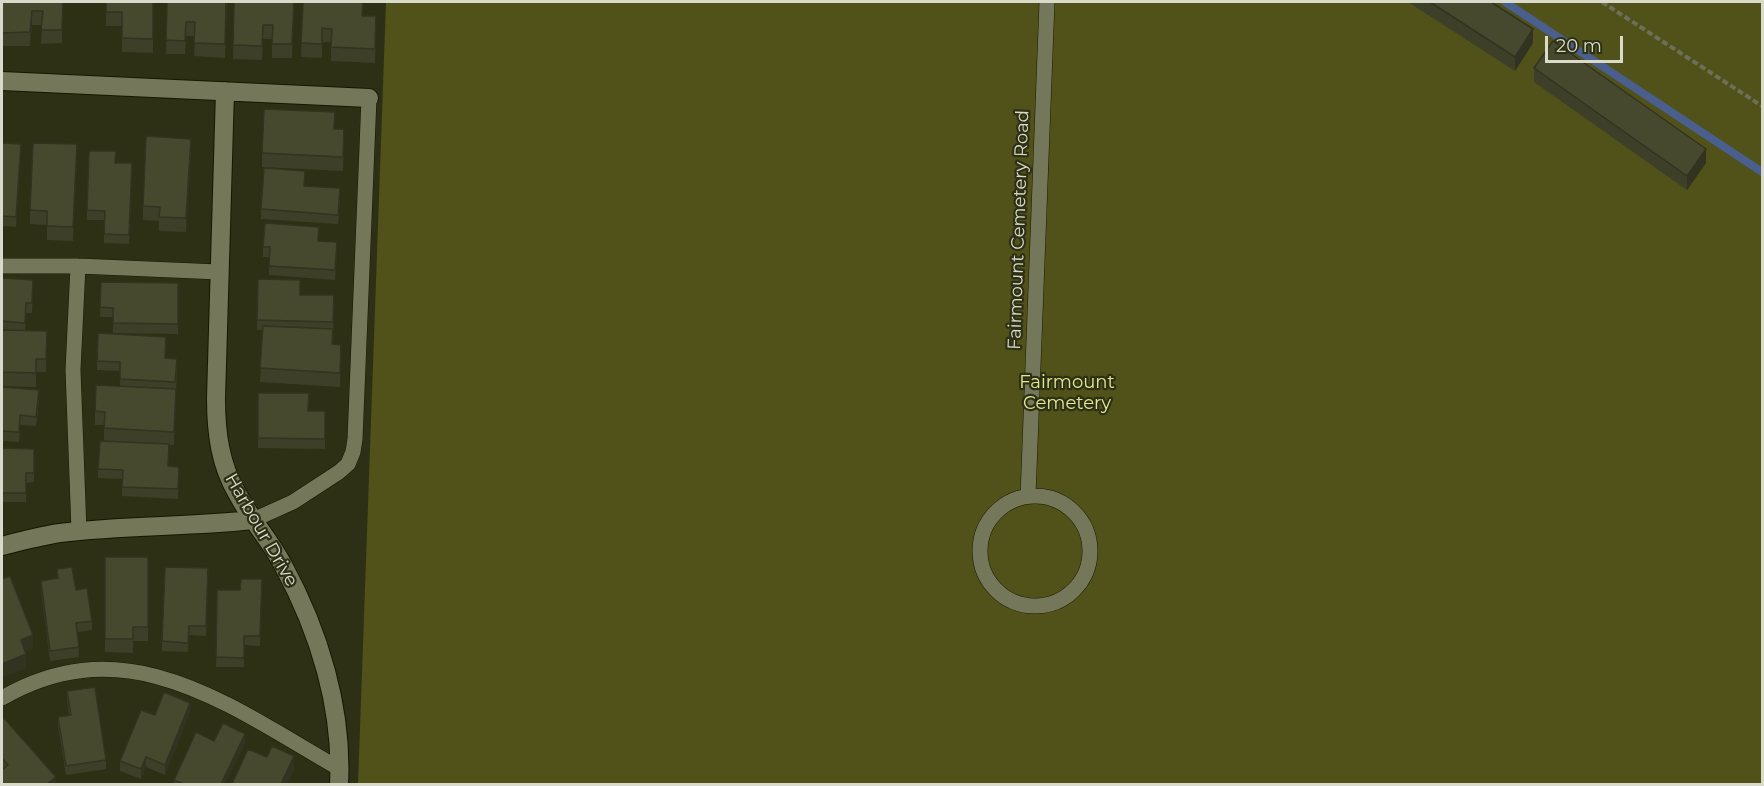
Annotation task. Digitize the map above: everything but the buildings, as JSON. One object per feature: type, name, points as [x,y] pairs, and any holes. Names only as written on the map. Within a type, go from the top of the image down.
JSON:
[{"type":"street","points":[[2,81],[369,98]]},
{"type":"street","name":"Harbour Drive","points":[[225,91],[216,398],[217,435],[227,473],[238,495],[292,582],[317,642],[331,694],[340,777]]},
{"type":"street","points":[[2,546],[79,531],[253,520]]},
{"type":"lane","name":"Fairmount Cemetery Road","points":[[1029,496],[1047,2]]},
{"type":"lane","points":[[253,520],[285,506],[339,472],[348,464],[353,452],[356,439],[369,98]]},
{"type":"lane","points":[[2,266],[78,266],[219,272]]},
{"type":"lane","points":[[78,266],[73,370],[79,531]]},
{"type":"lane","points":[[1029,496],[1047,497],[1071,509],[1078,515],[1087,531],[1091,549],[1089,568],[1080,584],[1067,597],[1050,605],[1032,607],[1013,603],[999,594],[987,581],[981,564],[980,547],[984,529],[995,513],[1010,501],[1029,496]]},
{"type":"lane","points":[[2,698],[23,685],[67,673],[111,669],[156,675],[182,683],[213,697],[340,777]]},
{"type":"path","points":[[1602,2],[1762,106]]},
{"type":"green space","name":"Fairmount Cemetery","points":[[386,2],[1762,2],[1762,784],[358,784]]},
{"type":"waterway","points":[[1505,2],[1762,172]]}]
